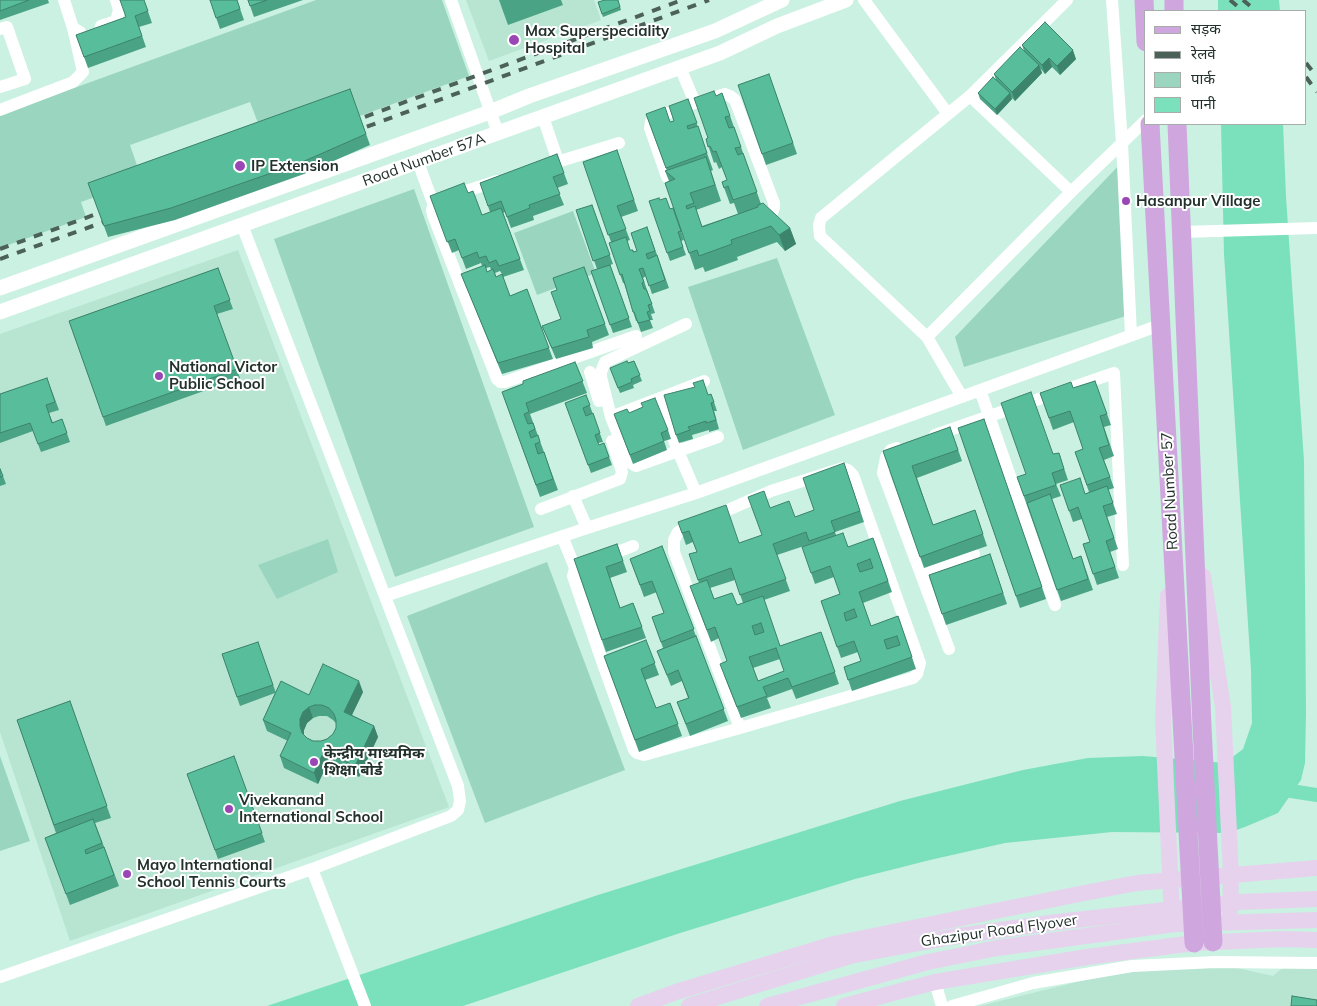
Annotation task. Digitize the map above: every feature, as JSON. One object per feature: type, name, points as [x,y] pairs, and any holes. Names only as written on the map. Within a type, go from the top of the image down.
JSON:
[{"type":"main road","name":"Road Number 57","points":[[1150,125],[1182,727],[1199,857]]},
{"type":"main road","name":"Road Number 57","points":[[1177,125],[1202,726],[1199,857]]},
{"type":"main road","points":[[1193,514],[1223,707],[1231,875],[1222,941]]},
{"type":"main road","points":[[1171,515],[1163,719],[1174,946]]},
{"type":"main road","points":[[1194,943],[1200,878],[1199,857]]},
{"type":"main road","points":[[638,1006],[676,992],[834,944],[1079,894],[1137,883],[1317,868]]},
{"type":"main road","points":[[1200,878],[1222,941]]},
{"type":"main road","points":[[1079,894],[1086,905],[1092,930],[1087,956]]},
{"type":"main road","name":"Ghazipur Road Flyover","points":[[689,1006],[850,956],[951,937],[1066,921],[1230,902],[1317,899]]},
{"type":"main road","name":"Ghazipur Road Flyover","points":[[767,1006],[928,962],[997,948],[1175,924],[1317,920]]},
{"type":"main road","points":[[844,1006],[935,982],[1087,956],[1222,941],[1317,940]]},
{"type":"street","points":[[0,110],[73,82],[83,72],[73,28],[64,0]]},
{"type":"street","points":[[73,28],[83,33],[116,21],[119,10],[116,0]]},
{"type":"street","points":[[451,0],[498,133]]},
{"type":"street","name":"Road Number 57A","points":[[0,312],[680,68],[720,53],[777,26],[846,0]]},
{"type":"street","points":[[864,0],[948,114]]},
{"type":"street","points":[[962,397],[928,337],[820,236],[819,225],[821,218],[970,96],[1066,0]]},
{"type":"street","points":[[1112,0],[1132,335]]},
{"type":"street","points":[[774,2],[777,26]]},
{"type":"street","name":"Road Number 57A","points":[[0,288],[490,112],[529,96],[715,31],[774,2]]},
{"type":"street","points":[[0,29],[7,27],[25,79],[0,87]]},
{"type":"street","points":[[680,68],[695,103]]},
{"type":"street","points":[[667,178],[650,128],[651,122],[695,103],[725,94],[730,96],[734,100],[774,207],[772,212],[745,222]]},
{"type":"street","points":[[970,96],[1071,192]]},
{"type":"street","points":[[543,117],[558,161]]},
{"type":"street","points":[[928,337],[1071,192],[1144,122]]},
{"type":"street","points":[[529,170],[619,143]]},
{"type":"street","points":[[418,162],[433,203],[433,215],[497,379],[500,382],[505,382],[636,336]]},
{"type":"street","points":[[433,203],[510,176]]},
{"type":"street","points":[[0,977],[312,869],[452,816],[458,810],[460,801],[458,786],[242,225]]},
{"type":"street","points":[[1181,232],[1317,228]]},
{"type":"street","points":[[686,324],[606,362],[601,372],[601,377],[611,417],[629,462],[633,466],[718,437]]},
{"type":"street","points":[[386,596],[696,493],[1160,325]]},
{"type":"street","points":[[540,509],[620,479],[622,475],[590,372]]},
{"type":"street","points":[[927,438],[1114,373],[1123,566]]},
{"type":"street","points":[[611,417],[704,381]]},
{"type":"street","points":[[980,390],[1055,605]]},
{"type":"street","points":[[659,399],[696,493]]},
{"type":"street","points":[[909,444],[891,450],[883,465],[884,472],[949,649]]},
{"type":"street","points":[[562,536],[576,568],[574,579],[634,750],[644,755],[740,728],[913,678],[919,669],[920,663],[851,472],[843,468],[771,491],[678,532],[674,540],[674,552],[740,728]]},
{"type":"street","points":[[762,469],[771,491]]},
{"type":"street","points":[[574,496],[587,528]]},
{"type":"street","points":[[576,568],[633,546]]},
{"type":"street","points":[[921,574],[974,554]]},
{"type":"street","points":[[603,664],[618,657]]},
{"type":"street","points":[[312,869],[365,1006]]},
{"type":"street","points":[[952,1006],[1033,983],[1132,966],[1215,962],[1317,963]]},
{"type":"street","points":[[935,982],[942,1006]]},
{"type":"shaded area","name":"Max Superspeciality Hospital","points":[[466,0],[594,0],[601,20],[489,61]]},
{"type":"shaded area","points":[[238,250],[449,807],[70,941],[0,732],[0,334]]},
{"type":"shaded area","points":[[1219,964],[1273,976],[1285,966],[1317,967],[1317,1006],[980,1006],[1109,974]]},
{"type":"green space","points":[[316,0],[442,0],[469,76],[360,116],[353,97],[261,131],[250,102],[130,145],[142,180],[81,202],[86,217],[0,248],[0,115]]},
{"type":"green space","points":[[1124,160],[1126,316],[964,367],[955,337]]},
{"type":"green space","points":[[414,189],[534,527],[395,577],[274,239]]},
{"type":"green space","points":[[573,211],[596,273],[537,295],[514,233]]},
{"type":"green space","points":[[777,258],[835,415],[743,450],[688,287]]},
{"type":"green space","points":[[328,539],[338,572],[277,599],[258,565]]},
{"type":"green space","points":[[547,562],[625,770],[485,823],[407,616]]},
{"type":"green space","points":[[0,756],[30,841],[0,851]]},
{"type":"water","points":[[1218,0],[1279,0],[1280,10],[1218,10]]},
{"type":"water","points":[[1221,125],[1283,125],[1286,197],[1304,461],[1306,713],[1305,763],[1301,780],[1278,813],[1228,833],[1112,832],[1005,843],[930,860],[855,879],[677,934],[463,1006],[267,1006],[598,895],[900,801],[1023,770],[1088,758],[1143,756],[1225,763],[1243,749],[1252,723],[1251,670],[1224,254]]},
{"type":"building","points":[[0,0],[29,0],[0,11]]},
{"type":"building","points":[[120,0],[144,0],[148,11],[135,16],[142,36],[84,57],[76,35],[126,17]]},
{"type":"building","points":[[210,0],[237,0],[240,9],[216,18]]},
{"type":"building","points":[[248,0],[267,0],[250,6]]},
{"type":"building","points":[[618,0],[620,7],[602,14],[598,2]]},
{"type":"building","points":[[1045,22],[1073,50],[1057,66],[1049,58],[1042,65],[1022,45]]},
{"type":"building","points":[[1020,47],[1039,65],[1012,92],[994,74]]},
{"type":"building","points":[[769,74],[793,143],[762,154],[738,85]]},
{"type":"building","points":[[993,77],[1010,93],[995,109],[978,93]]},
{"type":"building","name":"IP Extension","points":[[350,89],[366,134],[300,163],[171,208],[104,226],[88,183]]},
{"type":"building","points":[[714,91],[716,96],[722,93],[730,116],[725,117],[729,128],[734,127],[741,147],[735,148],[738,155],[743,153],[757,192],[733,200],[728,186],[724,188],[722,182],[727,180],[716,151],[713,152],[710,146],[708,147],[706,139],[708,138],[694,98]]},
{"type":"building","points":[[688,99],[697,123],[687,126],[688,129],[698,126],[707,153],[666,168],[646,114],[665,107],[670,122],[674,121],[669,106]]},
{"type":"building","points":[[617,150],[634,200],[617,206],[626,229],[608,235],[583,162]]},
{"type":"building","points":[[557,154],[564,173],[553,177],[560,194],[529,205],[530,208],[507,217],[501,201],[488,206],[480,183]]},
{"type":"building","points":[[706,157],[715,185],[690,193],[694,203],[686,206],[687,209],[695,206],[702,227],[758,207],[758,205],[763,203],[790,228],[779,235],[771,226],[731,240],[732,244],[699,256],[697,250],[689,253],[665,183],[675,179],[665,171]]},
{"type":"building","points":[[464,183],[468,193],[473,191],[482,215],[501,208],[520,259],[499,266],[496,260],[489,263],[486,256],[479,258],[477,252],[462,258],[455,239],[447,242],[430,196]]},
{"type":"building","points":[[659,198],[660,200],[666,198],[670,209],[673,208],[681,231],[678,232],[683,247],[667,253],[649,201]]},
{"type":"building","points":[[592,205],[610,255],[593,261],[576,210]]},
{"type":"building","points":[[647,227],[655,251],[646,254],[648,259],[657,255],[665,280],[649,286],[643,268],[639,269],[644,282],[642,283],[644,289],[646,289],[652,304],[648,305],[650,311],[647,312],[650,320],[638,323],[622,274],[620,275],[609,243],[626,237],[630,250],[633,250],[633,252],[637,251],[631,233]]},
{"type":"building","points":[[485,265],[487,272],[493,269],[496,277],[502,274],[510,296],[527,289],[549,348],[498,363],[461,274]]},
{"type":"building","points":[[610,265],[629,318],[610,325],[591,271]]},
{"type":"building","points":[[584,267],[605,324],[587,330],[589,337],[552,348],[542,326],[561,319],[551,292],[557,290],[553,278]]},
{"type":"building","points":[[218,268],[230,300],[214,306],[237,369],[103,417],[69,321]]},
{"type":"building","points":[[627,361],[628,363],[634,361],[640,375],[631,379],[632,382],[618,388],[610,368]]},
{"type":"building","points":[[575,362],[583,381],[526,403],[529,412],[524,414],[528,424],[533,423],[535,429],[529,432],[531,438],[538,435],[540,442],[535,444],[538,454],[544,452],[553,479],[536,485],[502,392],[523,384],[523,381]]},
{"type":"building","points":[[47,378],[55,402],[46,405],[52,423],[62,419],[67,433],[38,444],[30,423],[0,433],[0,394]]},
{"type":"building","points":[[703,380],[708,395],[711,394],[714,402],[711,403],[716,420],[688,427],[690,430],[676,435],[664,395],[695,387],[693,383]]},
{"type":"building","points":[[1095,381],[1107,414],[1100,416],[1109,445],[1099,448],[1110,477],[1087,485],[1075,452],[1083,449],[1070,411],[1049,418],[1040,393],[1071,382],[1073,388]]},
{"type":"building","points":[[1031,392],[1053,454],[1059,453],[1064,469],[1052,473],[1056,485],[1024,496],[1017,477],[1026,474],[1001,403]]},
{"type":"building","points":[[586,395],[590,405],[583,408],[586,416],[593,413],[600,433],[595,435],[599,445],[604,443],[609,457],[588,465],[565,403]]},
{"type":"building","points":[[655,398],[668,430],[661,433],[664,441],[630,455],[614,414],[627,409],[629,413],[643,407],[641,403]]},
{"type":"building","points":[[984,419],[1042,587],[1016,596],[958,428]]},
{"type":"building","points":[[950,427],[958,450],[912,466],[933,525],[975,510],[983,534],[920,557],[883,451]]},
{"type":"building","points":[[844,463],[860,511],[831,521],[835,532],[809,541],[806,532],[773,544],[786,579],[740,595],[731,568],[698,580],[689,554],[697,552],[689,531],[682,533],[678,522],[726,505],[739,543],[762,535],[748,497],[764,491],[770,508],[789,501],[795,517],[814,510],[803,478]]},
{"type":"building","points":[[1080,478],[1085,494],[1107,486],[1113,503],[1103,506],[1114,538],[1106,541],[1115,567],[1093,574],[1083,544],[1090,542],[1078,507],[1069,511],[1060,485]]},
{"type":"building","points":[[1050,494],[1073,559],[1081,556],[1088,579],[1057,590],[1027,503]]},
{"type":"building","points":[[843,533],[848,547],[873,538],[888,581],[859,592],[871,626],[898,616],[912,657],[848,680],[844,667],[861,661],[854,641],[837,647],[821,601],[840,594],[830,566],[811,573],[802,547]],"holes":[[[870,559],[873,568],[860,572],[857,564]],[[854,609],[857,617],[846,621],[844,613]],[[897,636],[900,645],[887,649],[884,640]]]},
{"type":"building","points":[[617,544],[623,561],[606,567],[620,608],[633,603],[642,627],[602,640],[574,559]]},
{"type":"building","points":[[662,546],[694,629],[661,642],[652,617],[664,613],[652,581],[640,585],[630,559]]},
{"type":"building","points":[[990,554],[1003,593],[942,614],[929,575]]},
{"type":"building","points":[[707,580],[714,599],[732,593],[737,605],[763,596],[780,646],[821,632],[835,672],[792,687],[788,678],[763,687],[767,696],[737,707],[720,664],[727,661],[715,627],[707,630],[690,586]],"holes":[[[761,623],[764,632],[755,635],[752,626]],[[776,648],[784,671],[758,681],[749,657]]]},
{"type":"building","points":[[696,636],[724,709],[686,724],[677,702],[689,698],[678,670],[667,675],[657,651]]},
{"type":"building","points":[[646,640],[655,663],[641,669],[656,708],[670,703],[678,724],[635,740],[604,656]]},
{"type":"building","points":[[258,642],[273,685],[237,697],[222,654]]},
{"type":"building","points":[[323,664],[359,681],[344,712],[374,726],[355,766],[324,751],[314,773],[280,756],[291,733],[263,720],[281,681],[309,695]],"holes":[[[322,705],[329,708],[334,714],[336,728],[327,739],[313,741],[302,733],[300,719],[303,712],[309,707]]]},
{"type":"building","points":[[70,701],[107,806],[54,825],[17,720]]},
{"type":"building","points":[[234,756],[262,833],[215,850],[187,774]]},
{"type":"building","points":[[93,819],[102,843],[85,850],[86,854],[104,847],[114,875],[66,894],[45,838]]},
{"type":"building","points":[[1292,996],[1317,1000],[1317,1006],[1291,1006]]},
{"type":"waterway","points":[[1278,787],[1278,789],[1317,795]]},
{"type":"railway","points":[[348,123],[682,0]]},
{"type":"railway","points":[[350,133],[709,0]]},
{"type":"railway","points":[[1230,0],[1242,10]]},
{"type":"railway","points":[[1243,0],[1255,10]]},
{"type":"railway","points":[[1307,64],[1317,77]]},
{"type":"railway","points":[[1307,78],[1317,92]]},
{"type":"railway","points":[[0,249],[113,208]]},
{"type":"railway","points":[[0,259],[115,218]]},
{"type":"place","name":"Max Superspeciality Hospital","points":[[514,40]]},
{"type":"place","name":"IP Extension","points":[[240,166]]},
{"type":"place","name":"Hasanpur Village","points":[[1126,201]]},
{"type":"place","name":"National Victor Public School","points":[[159,376]]},
{"type":"place","name":"केन्द्रीय माध्यमिक शिक्षा बोर्ड","points":[[314,762]]},
{"type":"place","name":"Vivekanand International School","points":[[229,809]]},
{"type":"place","name":"Mayo International School Tennis Courts","points":[[127,874]]}]
